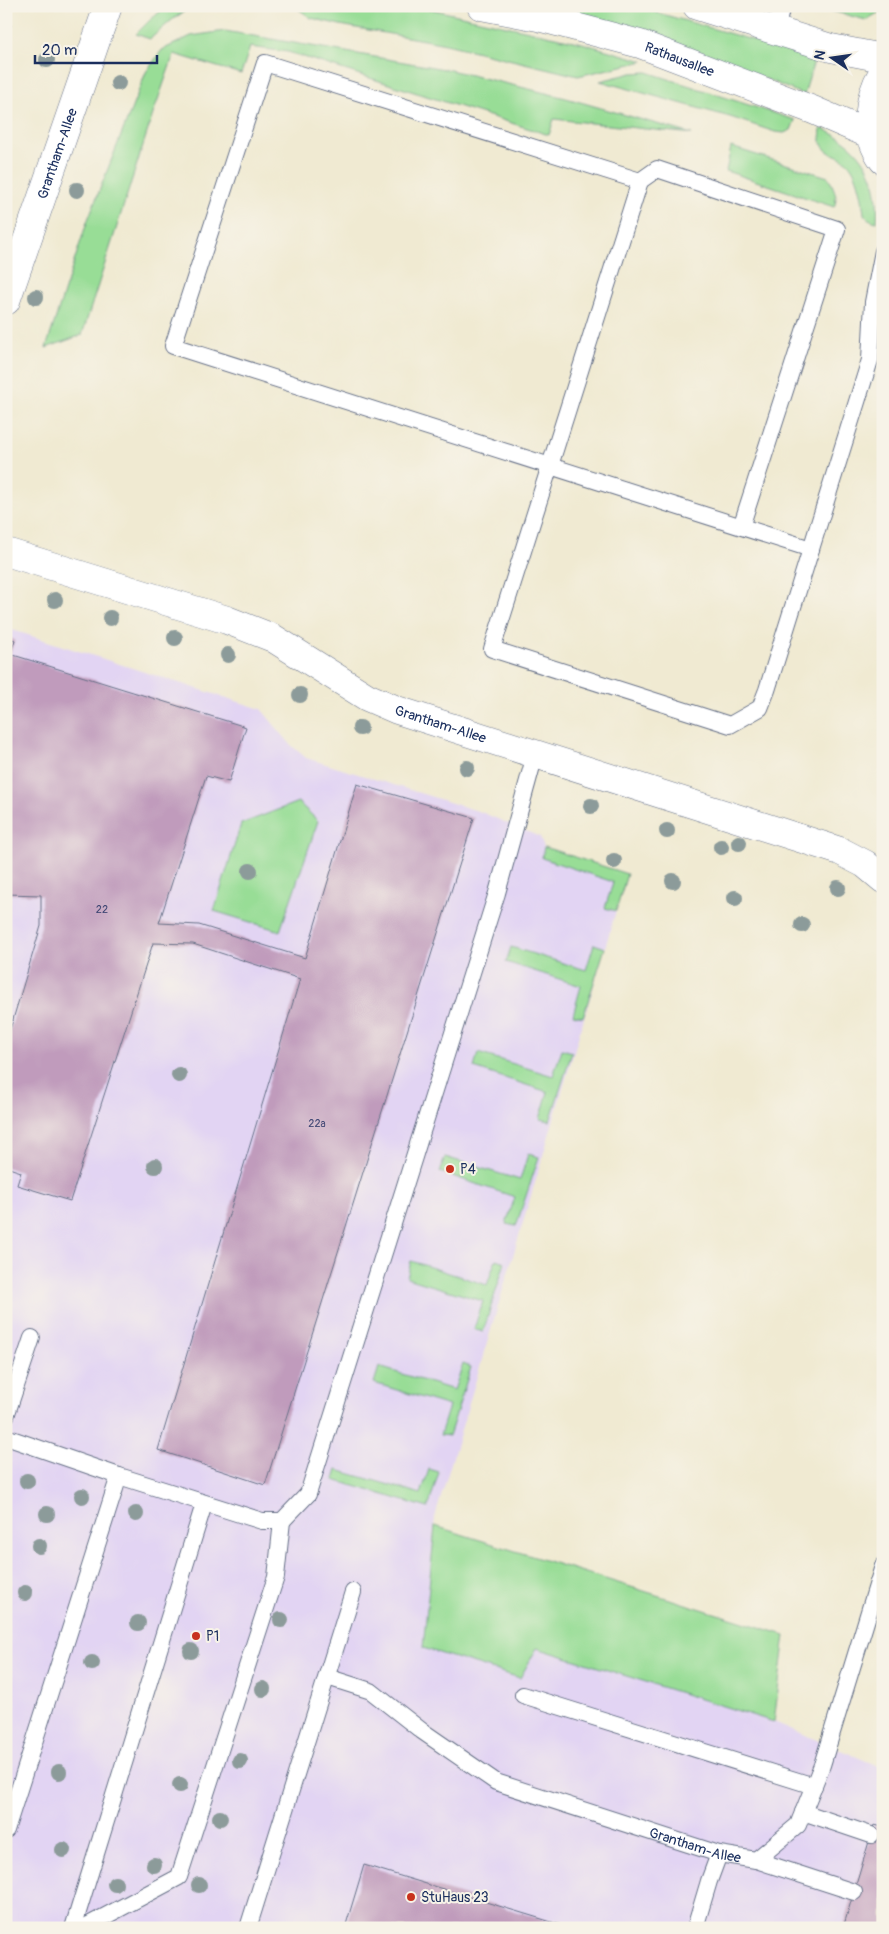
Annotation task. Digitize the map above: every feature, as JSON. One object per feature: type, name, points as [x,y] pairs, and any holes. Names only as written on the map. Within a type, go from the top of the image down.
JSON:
[{"type":"street","name":"Grantham-Allee","points":[[6,301],[108,6]]},
{"type":"street","name":"Rathausallee","points":[[481,6],[538,17],[640,44],[813,110],[871,135]]},
{"type":"street","points":[[697,6],[779,18],[831,48],[883,58]]},
{"type":"street","points":[[883,72],[872,95],[869,121],[871,135],[878,154],[883,160]]},
{"type":"street","name":"Grantham-Allee","points":[[6,552],[227,620],[273,638],[367,698],[397,710],[840,851],[865,864],[883,880]]},
{"type":"lane","points":[[640,181],[265,63],[173,346],[810,549]]},
{"type":"lane","points":[[741,526],[837,229],[657,169],[640,181],[492,649],[730,725],[760,708],[870,360],[873,302],[883,251]]},
{"type":"lane","points":[[870,360],[883,340]]},
{"type":"lane","points":[[83,1928],[178,1877],[276,1577],[282,1521],[308,1494],[497,893],[535,755]]},
{"type":"lane","points":[[6,1416],[32,1338]]},
{"type":"lane","points":[[6,1437],[204,1504],[262,1521],[282,1521]]},
{"type":"lane","points":[[6,1830],[119,1476]]},
{"type":"lane","points":[[73,1928],[204,1504]]},
{"type":"lane","name":"Grantham-Allee","points":[[327,1677],[371,1691],[422,1730],[496,1782],[719,1854],[756,1860],[798,1825],[827,1748],[883,1566]]},
{"type":"lane","points":[[248,1928],[353,1592]]},
{"type":"lane","points":[[523,1695],[814,1786]]},
{"type":"lane","points":[[803,1812],[870,1834]]},
{"type":"lane","points":[[695,1928],[719,1854]]},
{"type":"lane","points":[[756,1860],[854,1892]]},
{"type":"shaded area","points":[[6,628],[261,709],[292,746],[306,758],[481,812],[540,837],[544,847],[627,874],[435,1517],[423,1648],[520,1678],[537,1647],[774,1722],[883,1768],[883,1928],[6,1928]]},
{"type":"green space","points":[[167,6],[192,6],[150,39],[136,34],[150,20]]},
{"type":"green space","points":[[294,6],[417,6],[582,43],[644,61],[578,76],[446,44],[311,18]]},
{"type":"green space","points":[[541,6],[634,6],[815,58],[804,95],[721,60],[568,12]]},
{"type":"green space","points":[[821,6],[883,6],[883,10],[866,20],[820,8]]},
{"type":"green space","points":[[225,31],[450,70],[566,98],[692,134],[554,119],[549,135],[288,52],[250,47],[241,74],[174,54],[82,335],[46,348],[87,222],[146,72],[162,50],[191,36]]},
{"type":"green space","points":[[647,72],[795,120],[791,130],[784,133],[775,132],[730,117],[600,81],[632,73]]},
{"type":"green space","points":[[821,128],[836,135],[848,144],[866,165],[876,191],[877,222],[870,220],[864,214],[859,186],[852,168],[842,158],[830,153],[822,145]]},
{"type":"green space","points":[[731,147],[828,177],[836,195],[834,207],[726,171]]},
{"type":"green space","points":[[298,802],[318,821],[280,931],[214,911],[241,824]]},
{"type":"green space","points":[[544,847],[627,874],[616,911],[605,908],[613,882],[542,858]]},
{"type":"green space","points":[[594,944],[605,948],[583,1017],[573,1015],[581,986],[506,962],[511,947],[586,970]]},
{"type":"green space","points":[[562,1049],[572,1052],[550,1121],[540,1119],[548,1092],[474,1068],[478,1053],[553,1076]]},
{"type":"green space","points":[[528,1154],[539,1157],[516,1226],[506,1224],[515,1197],[440,1172],[445,1157],[520,1180]]},
{"type":"green space","points":[[496,1259],[505,1262],[483,1332],[474,1329],[483,1301],[407,1278],[411,1261],[487,1285]]},
{"type":"green space","points":[[463,1364],[471,1367],[449,1436],[440,1435],[449,1406],[374,1383],[379,1367],[454,1390]]},
{"type":"green space","points":[[429,1469],[439,1472],[428,1508],[334,1480],[337,1470],[421,1494]]},
{"type":"green space","points":[[435,1526],[785,1635],[774,1722],[537,1648],[520,1678],[423,1648]]},
{"type":"building","points":[[6,24],[11,25],[7,39],[6,39]]},
{"type":"building","points":[[6,637],[15,640],[10,654],[246,727],[229,782],[206,776],[159,923],[199,925],[305,958],[357,784],[474,818],[265,1485],[158,1450],[300,979],[193,944],[153,943],[70,1201],[17,1185],[21,1172],[6,1167],[6,1043],[41,926],[41,895],[6,894]]},
{"type":"building","points":[[874,1825],[883,1827],[883,1928],[843,1928]]},
{"type":"building","name":"StuHaus 23","points":[[364,1865],[568,1927],[568,1928],[345,1928]]},
{"type":"place","name":"P4","points":[[450,1169]]},
{"type":"place","name":"P1","points":[[196,1636]]},
{"type":"place","name":"StuHaus 23","points":[[411,1897]]}]
